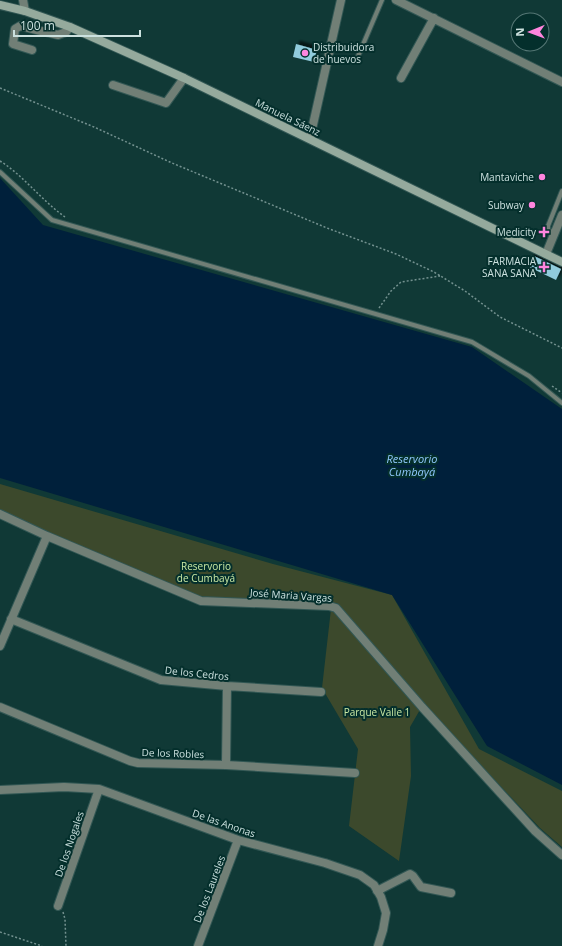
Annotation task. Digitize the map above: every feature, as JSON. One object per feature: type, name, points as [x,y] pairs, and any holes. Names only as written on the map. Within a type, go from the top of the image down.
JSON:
[{"type":"street","points":[[23,0],[25,11]]},
{"type":"street","points":[[310,138],[341,0]]},
{"type":"street","points":[[396,0],[562,82]]},
{"type":"street","name":"Manuela Sáenz","points":[[0,5],[25,11],[70,27],[184,78],[562,262]]},
{"type":"street","points":[[401,78],[434,18]]},
{"type":"street","points":[[32,50],[13,44],[15,29],[20,26],[58,35],[66,32],[70,27]]},
{"type":"street","points":[[113,85],[166,103],[184,78]]},
{"type":"street","points":[[546,254],[562,215]]},
{"type":"street","name":"José Maria Vargas","points":[[0,514],[47,536],[201,600],[329,606],[336,608],[422,707],[535,831],[562,855]]},
{"type":"street","points":[[0,646],[47,536]]},
{"type":"street","name":"De los Cedros","points":[[11,619],[161,680],[321,692]]},
{"type":"street","points":[[226,765],[227,686]]},
{"type":"street","name":"De los Robles","points":[[0,707],[138,763],[226,765],[355,773]]},
{"type":"street","name":"De las Anonas","points":[[0,790],[64,786],[99,789],[238,840],[325,863],[360,875],[374,885],[386,912],[383,930],[378,946]]},
{"type":"street","name":"De los Nogales","points":[[58,906],[99,789]]},
{"type":"street","name":"De los Laureles","points":[[198,946],[238,840]]},
{"type":"street","points":[[377,891],[410,874],[421,887],[451,893]]},
{"type":"lane","points":[[356,61],[382,0]]},
{"type":"lane","points":[[0,172],[52,220],[472,342],[529,376],[562,403]]},
{"type":"lane","points":[[555,233],[548,230],[548,226],[562,191]]},
{"type":"path","points":[[0,88],[94,127],[186,169],[327,228],[396,254],[441,276],[465,291],[500,317],[562,348]]},
{"type":"path","points":[[379,308],[391,291],[401,282],[441,276]]},
{"type":"path","points":[[58,906],[63,912],[65,919],[66,946]]},
{"type":"path","points":[[0,932],[42,946]]},
{"type":"green space","name":"Reservorio de Cumbayá","points":[[0,484],[273,564],[392,595],[479,749],[562,791],[562,847],[540,828],[427,708],[337,603],[201,598],[0,518]]},
{"type":"green space","name":"Parque Valle 1","points":[[331,609],[421,708],[410,727],[411,776],[399,861],[349,826],[358,749],[322,688]]},
{"type":"water","name":"Reservorio Cumbayá","points":[[0,178],[43,225],[472,347],[562,409],[562,785],[487,746],[392,595],[0,478]]},
{"type":"building","name":"Distribuidora de huevos","points":[[296,44],[317,50],[314,62],[293,57]]},
{"type":"building","name":"FARMACIA SANA SANA","points":[[532,255],[561,269],[556,280],[527,266]]},
{"type":"place","name":"Distribuidora de huevos","points":[[305,53]]},
{"type":"place","name":"Mantaviche","points":[[542,177]]},
{"type":"place","name":"Subway","points":[[532,205]]},
{"type":"place","name":"Medicity","points":[[544,232]]},
{"type":"place","name":"FARMACIA SANA SANA","points":[[544,267]]}]
